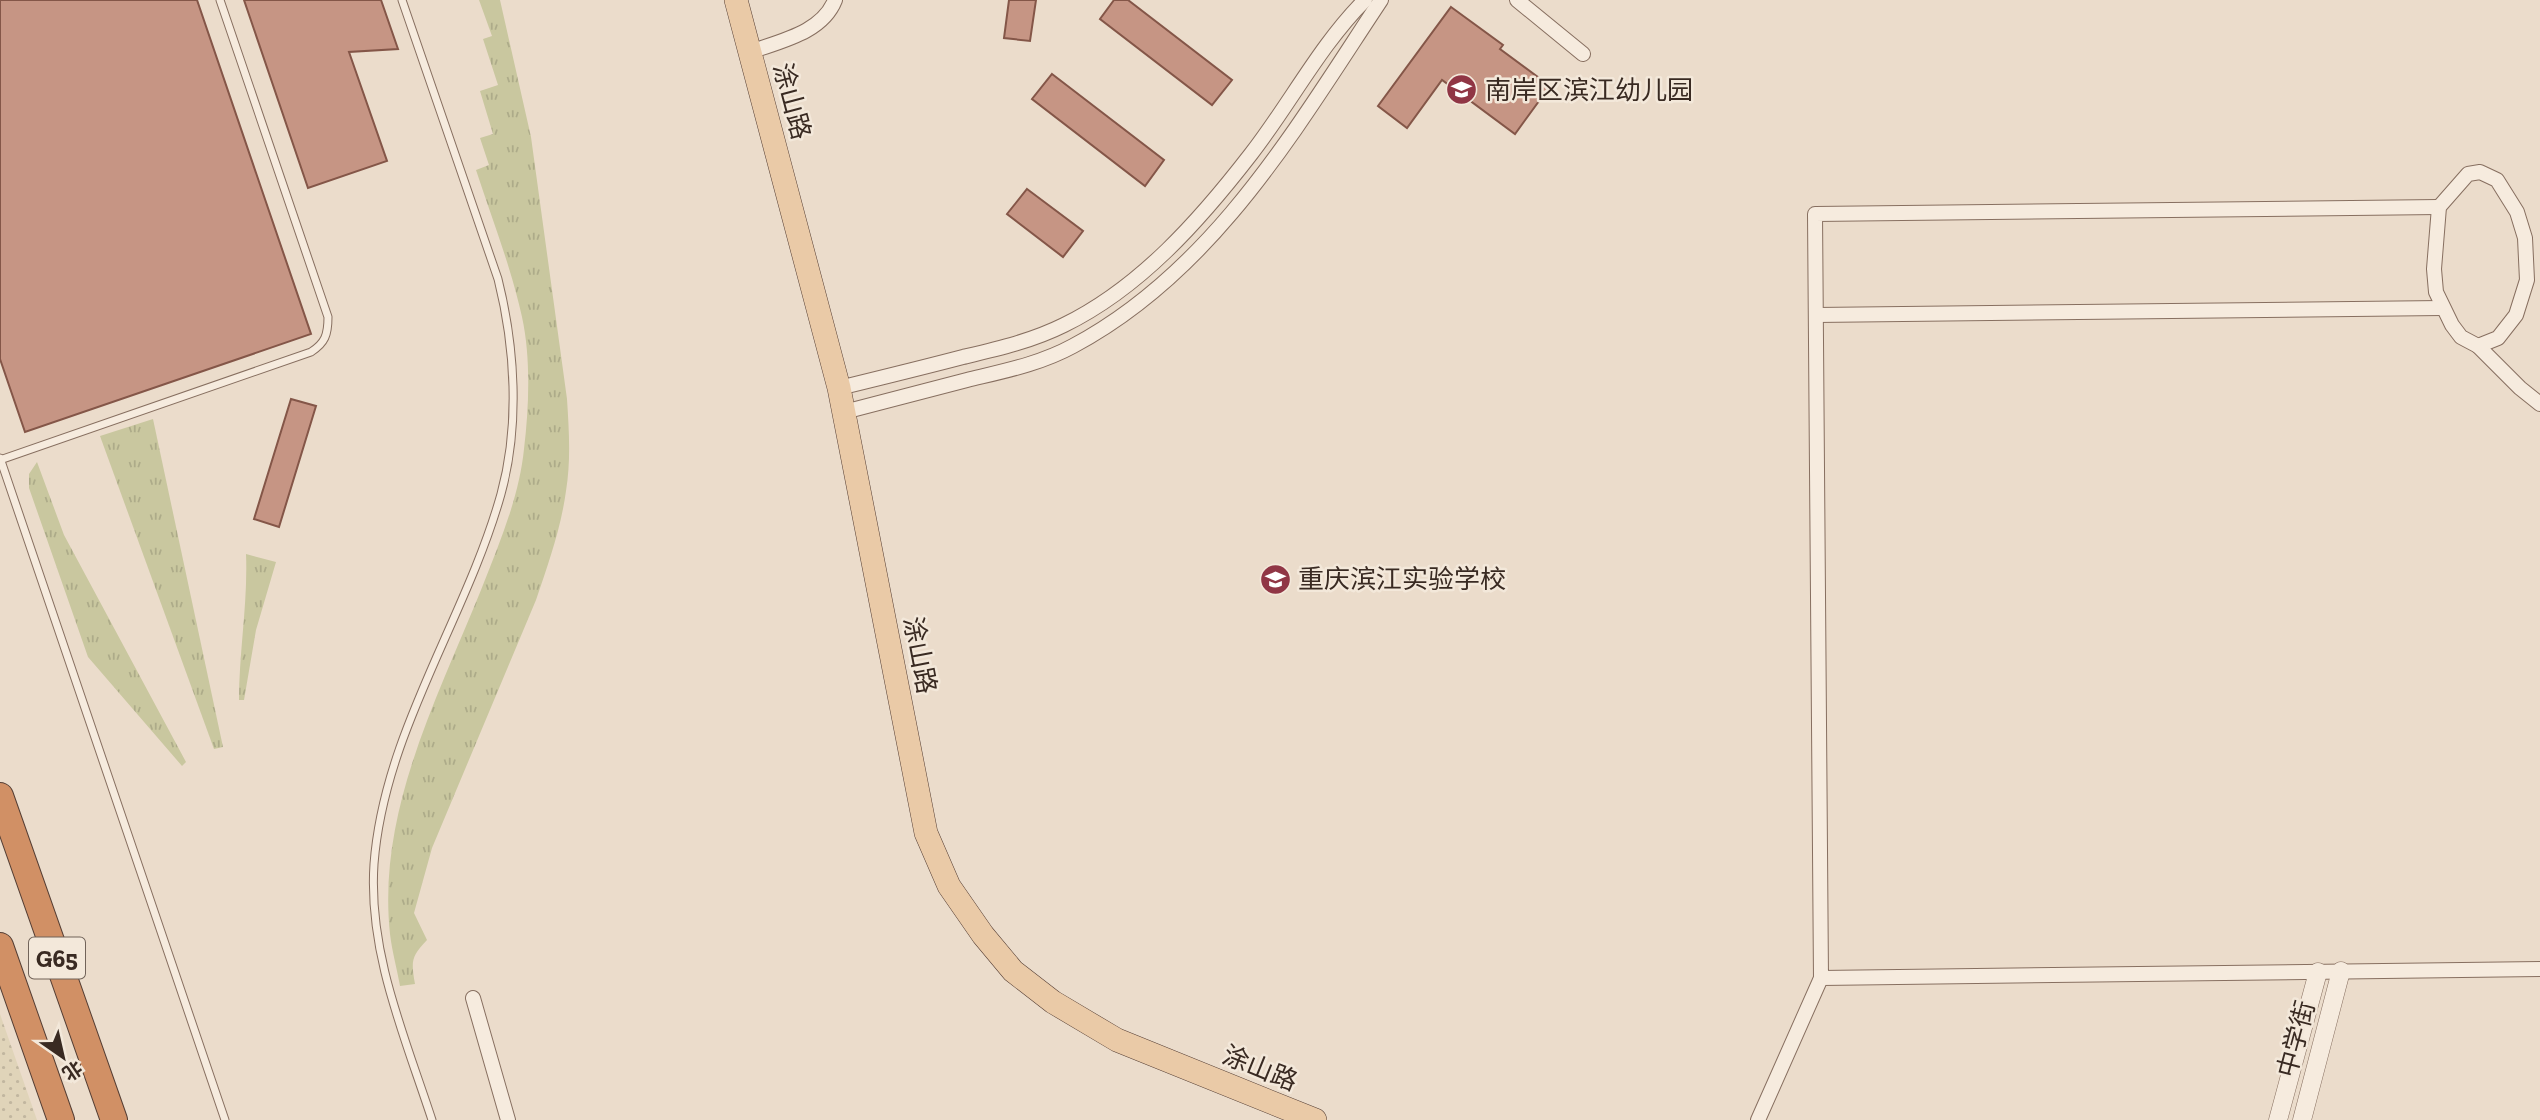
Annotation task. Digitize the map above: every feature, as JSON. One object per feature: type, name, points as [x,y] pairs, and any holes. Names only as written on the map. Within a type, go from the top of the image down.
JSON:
[{"type":"highway","name":"G65","points":[[0,796],[114,1120]]},
{"type":"highway","name":"G65","points":[[0,946],[61,1120]]},
{"type":"main road","name":"涂山路","points":[[736,0],[839,388],[926,833],[949,886],[983,935],[1013,971],[1053,1002],[1117,1041],[1315,1120]]},
{"type":"street","points":[[750,52],[804,32],[828,14],[835,0]]},
{"type":"street","points":[[839,388],[1023,342],[1064,325],[1103,303],[1145,271],[1218,195],[1281,114],[1344,21],[1365,0]]},
{"type":"street","points":[[844,412],[1027,365],[1072,347],[1115,321],[1178,269],[1269,168],[1381,0]]},
{"type":"street","points":[[1517,0],[1583,54]]},
{"type":"street","points":[[2478,346],[2498,338],[2516,315],[2527,280],[2525,238],[2517,212],[2497,180],[2480,172],[2468,174],[2439,207],[2434,269],[2436,292],[2442,308],[2461,337],[2478,346],[2540,404]]},
{"type":"street","points":[[1758,1120],[1821,978],[1815,214],[2439,207]]},
{"type":"street","points":[[1816,315],[2442,308]]},
{"type":"street","points":[[1821,978],[2540,969]]},
{"type":"street","name":"中学街","points":[[2302,1120],[2341,971]]},
{"type":"street","name":"中学街","points":[[2278,1120],[2318,972]]},
{"type":"street","points":[[473,998],[508,1120]]},
{"type":"lane","points":[[220,0],[328,317],[324,344],[311,352],[0,459],[225,1120]]},
{"type":"lane","points":[[402,0],[498,279],[508,319],[512,360],[510,443],[502,491],[488,535],[399,750],[377,837],[373,897],[384,972],[432,1120]]},
{"type":"shaded area","points":[[0,1014],[37,1120],[0,1120]]},
{"type":"green space","points":[[479,0],[500,0],[531,137],[567,399],[569,468],[561,519],[536,600],[432,848],[414,913],[427,940],[414,960],[415,984],[400,986],[390,934],[388,889],[401,800],[429,715],[507,521],[518,485],[527,416],[528,366],[522,317],[507,261],[476,170],[489,165],[480,138],[493,134],[480,91],[498,85],[483,39],[492,36]]},
{"type":"green space","points":[[153,419],[223,747],[214,749],[100,436]]},
{"type":"green space","points":[[37,462],[64,535],[186,762],[182,766],[88,657],[29,488],[29,474]]},
{"type":"green space","points":[[246,554],[276,562],[256,630],[244,700],[239,700],[246,591]]},
{"type":"building","points":[[0,0],[197,0],[311,334],[25,432],[0,359]]},
{"type":"building","points":[[244,0],[381,0],[398,49],[349,52],[387,161],[308,188]]},
{"type":"building","points":[[1009,0],[1036,0],[1030,41],[1004,38]]},
{"type":"building","points":[[1114,0],[1128,0],[1232,80],[1212,105],[1100,19]]},
{"type":"building","points":[[1451,7],[1503,45],[1500,49],[1550,86],[1515,134],[1442,80],[1407,128],[1378,106]]},
{"type":"building","points":[[1052,74],[1164,160],[1145,186],[1032,99]]},
{"type":"building","points":[[1027,189],[1083,231],[1063,257],[1007,214]]},
{"type":"building","points":[[291,399],[316,406],[279,527],[254,519]]},
{"type":"place","name":"南岸区滨江幼儿园","points":[[1462,90]]},
{"type":"place","name":"重庆滨江实验学校","points":[[1275,579]]}]
